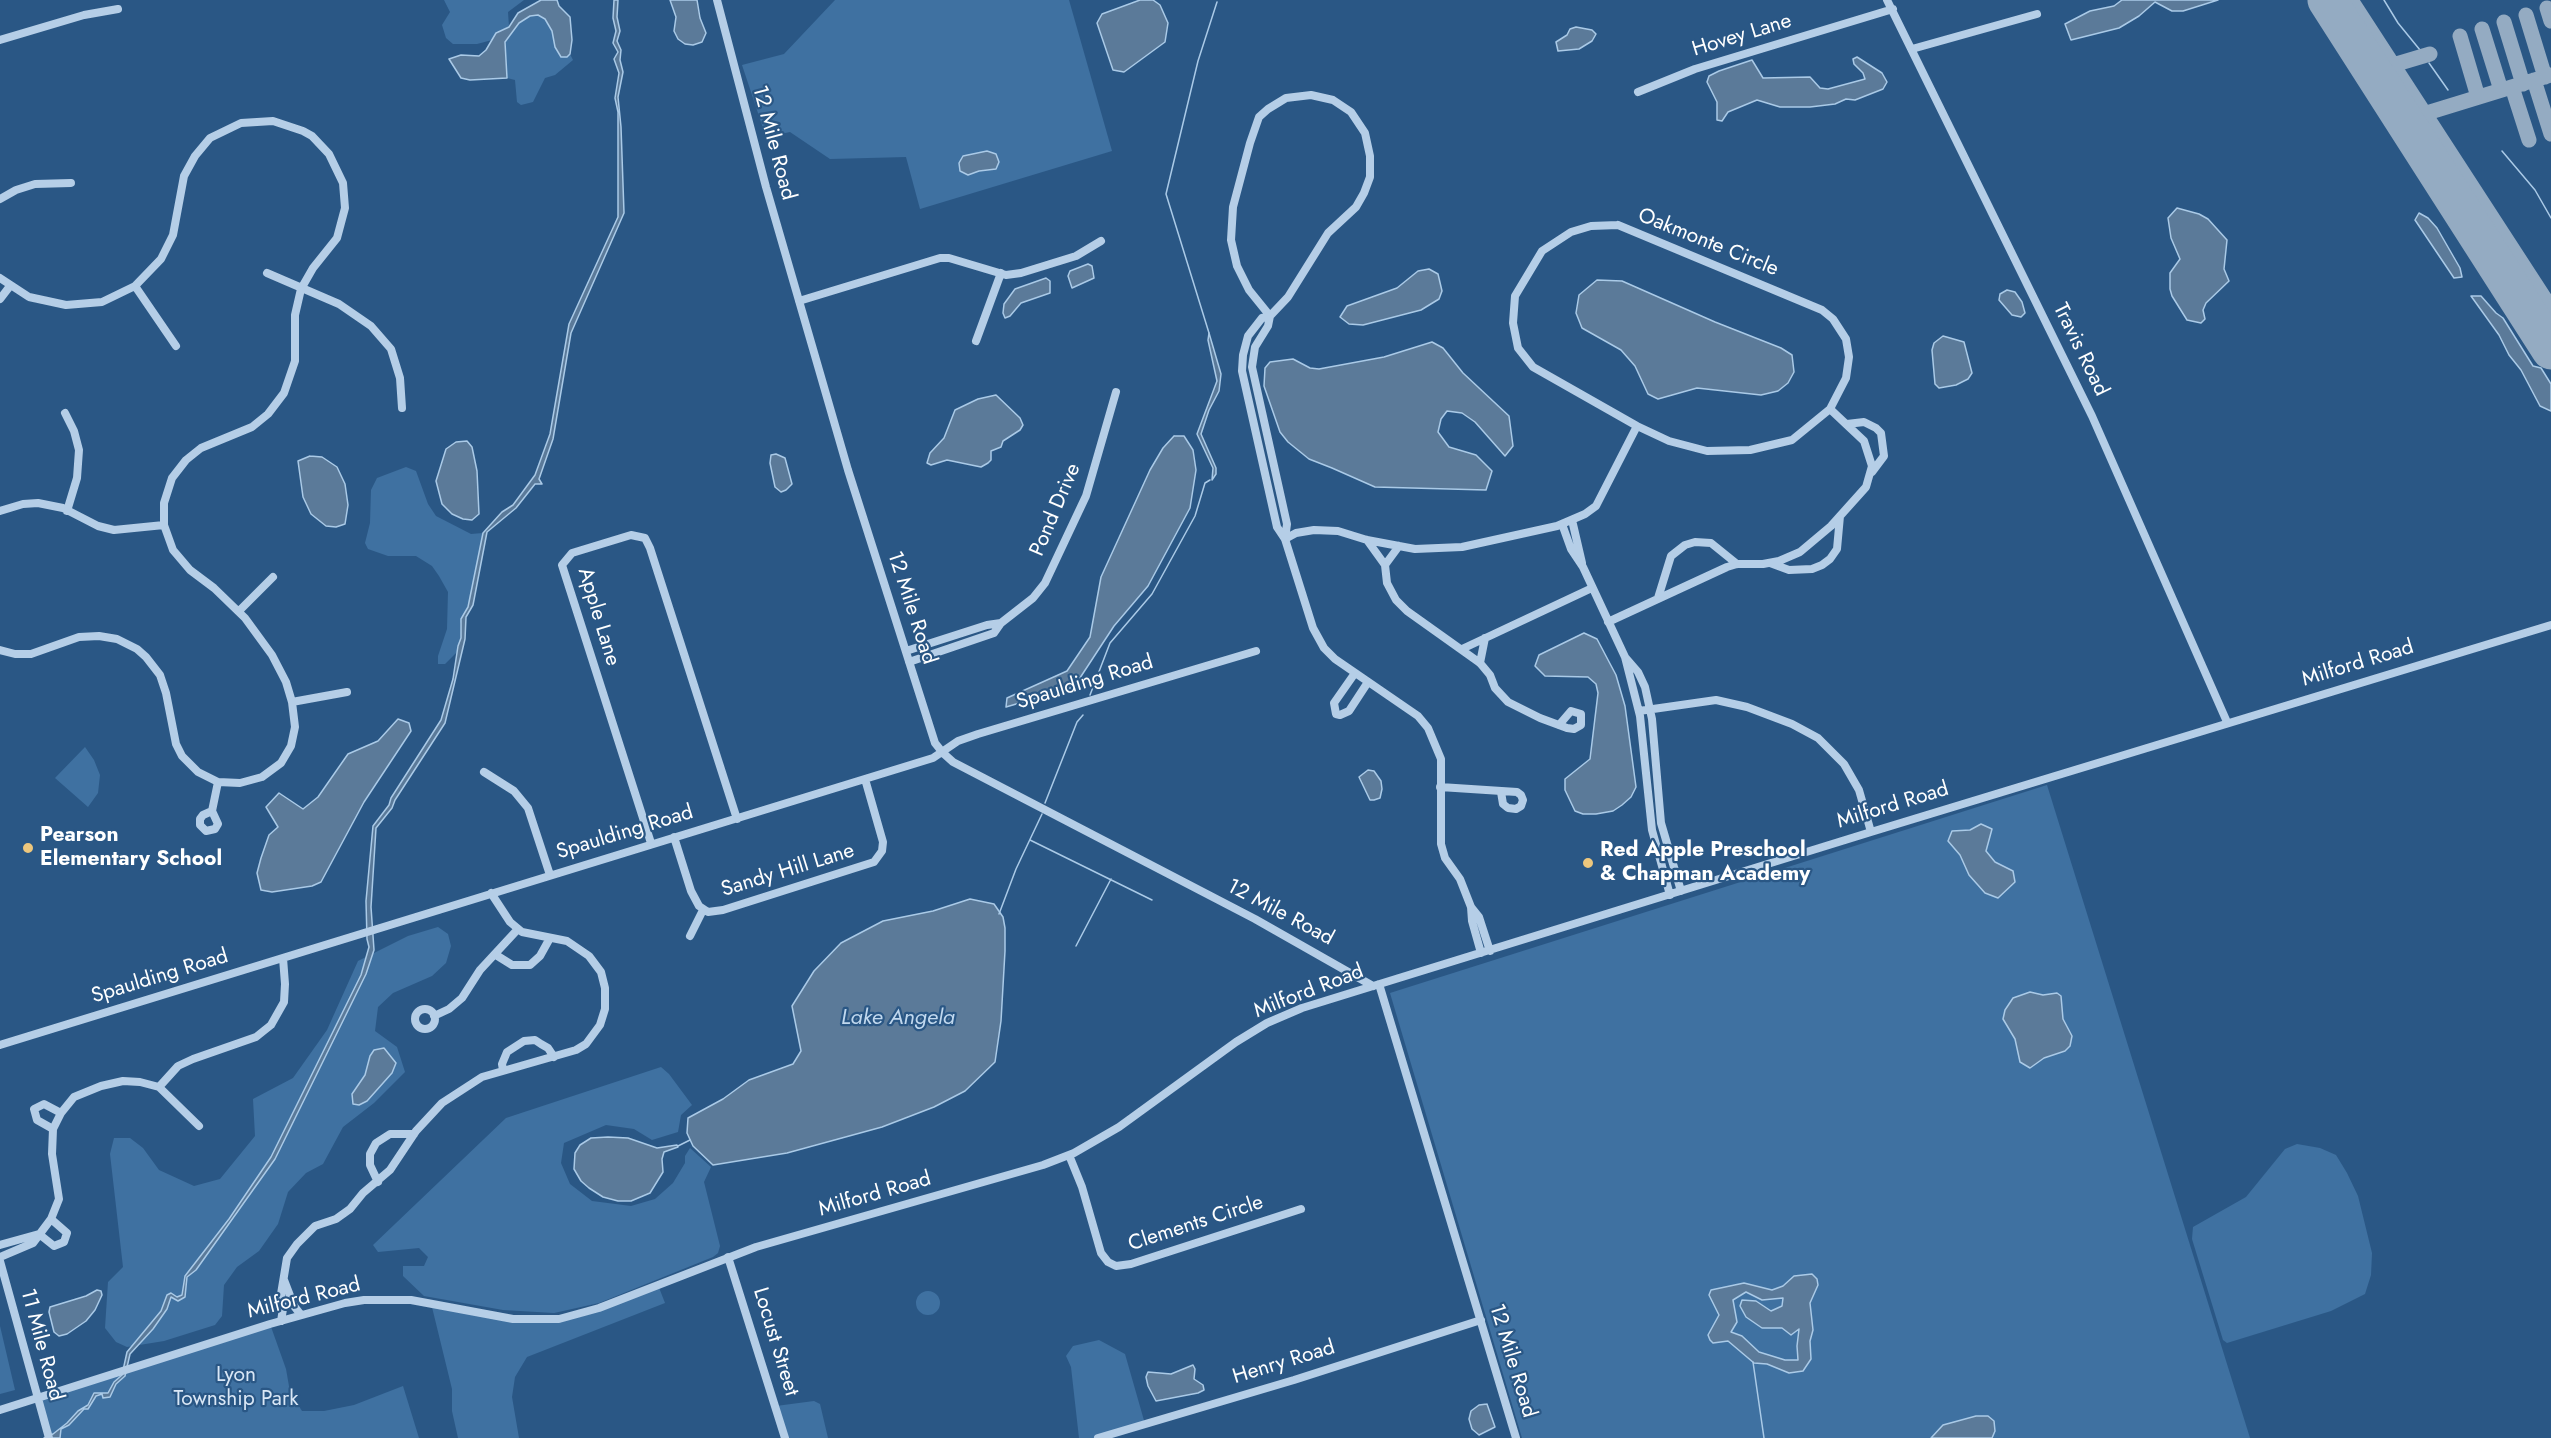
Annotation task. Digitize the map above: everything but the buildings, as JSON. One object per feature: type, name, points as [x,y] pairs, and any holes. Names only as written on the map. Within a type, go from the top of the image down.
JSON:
[{"type":"street","name":"12 Mile Road","points":[[717,0],[766,187],[799,301],[852,480],[935,742],[953,762],[1255,919],[1376,985],[1516,1438]]},
{"type":"street","name":"Travis Road","points":[[1887,0],[2092,416],[2227,722]]},
{"type":"street","points":[[0,40],[84,15],[118,9]]},
{"type":"street","name":"Hovey Lane","points":[[1638,92],[1695,69],[1893,9]]},
{"type":"street","points":[[1912,49],[2037,14]]},
{"type":"street","points":[[1270,316],[1249,290],[1237,266],[1231,240],[1233,207],[1259,117],[1286,98],[1311,94],[1322,96],[1333,100],[1351,112],[1365,133],[1370,156],[1370,177],[1356,207],[1328,233],[1294,288],[1270,316],[1268,326],[1255,347],[1252,367],[1287,524],[1285,539],[1313,628],[1324,648],[1355,673],[1418,716],[1428,728],[1441,759],[1441,844],[1445,858],[1460,879],[1471,906],[1472,921],[1486,952]]},
{"type":"street","points":[[0,278],[10,286],[40,301],[78,306],[112,298],[135,286],[161,259],[173,235],[178,220],[184,176],[195,156],[210,138],[241,123],[263,121],[284,123],[312,136],[334,162],[343,183],[345,208],[337,238],[301,289],[295,315],[295,361],[284,393],[268,414],[252,427],[201,448],[180,466],[166,492],[164,525],[169,543],[184,563],[239,611],[272,655],[286,682],[295,720],[293,737],[280,763],[262,777],[252,780],[218,782],[198,772],[182,756],[176,744],[160,675],[137,649],[117,639],[99,636],[69,639],[31,654],[15,654],[0,650]]},
{"type":"street","points":[[0,200],[16,190],[35,184],[71,183]]},
{"type":"street","name":"Oakmonte Circle","points":[[1618,225],[1822,310],[1833,319],[1846,339],[1849,357],[1846,378],[1830,409],[1792,440],[1750,450],[1707,451],[1669,441],[1637,426],[1533,367],[1518,348],[1513,323],[1515,296],[1542,251],[1571,232],[1591,226],[1618,225]]},
{"type":"street","points":[[799,301],[940,258],[949,258],[1006,275],[1022,273],[1087,251],[1101,241]]},
{"type":"street","points":[[267,273],[339,304],[371,326],[391,349],[400,378],[402,408]]},
{"type":"street","points":[[976,341],[1001,273]]},
{"type":"street","points":[[0,299],[10,286]]},
{"type":"street","points":[[135,286],[176,346]]},
{"type":"street","name":"Pond Drive","points":[[909,662],[994,633],[1001,623],[1028,603],[1045,583],[1086,496],[1116,392]]},
{"type":"street","points":[[1830,409],[1864,441],[1869,453],[1871,472]]},
{"type":"street","points":[[65,413],[79,450],[77,478],[68,511]]},
{"type":"street","points":[[1608,622],[1737,564],[1770,562],[1800,552],[1840,516],[1866,487],[1871,472],[1884,456],[1881,433],[1876,428],[1864,422],[1847,424]]},
{"type":"street","points":[[1285,539],[1296,533],[1314,530],[1338,531],[1367,540],[1415,549],[1462,547],[1562,524],[1596,506],[1637,426]]},
{"type":"street","points":[[0,512],[23,504],[38,503],[68,511],[98,526],[114,530],[164,525]]},
{"type":"street","points":[[1770,562],[1789,570],[1812,569],[1830,559],[1837,549],[1840,516]]},
{"type":"street","points":[[1572,520],[1583,567],[1625,657],[1641,679],[1650,709],[1661,823],[1681,891]]},
{"type":"street","points":[[1562,524],[1571,549],[1583,567]]},
{"type":"street","name":"Apple Lane","points":[[651,843],[562,565],[572,553],[631,535],[645,538],[650,548],[737,819]]},
{"type":"street","points":[[1367,540],[1385,565],[1387,583],[1396,600],[1407,611],[1480,663],[1490,675],[1495,688],[1508,702],[1559,725]]},
{"type":"street","points":[[1658,598],[1671,556],[1685,545],[1695,542],[1711,543],[1737,564]]},
{"type":"street","points":[[1385,565],[1399,546]]},
{"type":"street","points":[[239,611],[273,577]]},
{"type":"street","points":[[1462,649],[1592,588]]},
{"type":"street","name":"Pond Drive","points":[[906,651],[987,624],[1001,623]]},
{"type":"street","name":"Milford Road","points":[[0,1410],[280,1321],[345,1303],[393,1299],[411,1300],[513,1319],[559,1319],[599,1308],[756,1247],[873,1215],[1069,1155],[1119,1127],[1230,1046],[1267,1023],[1302,1008],[2227,722],[2551,625]]},
{"type":"street","points":[[1480,663],[1485,638]]},
{"type":"street","points":[[947,639],[951,648]]},
{"type":"street","name":"Spaulding Road","points":[[0,1045],[651,843],[866,779],[943,753],[958,741],[978,734],[1256,651]]},
{"type":"street","points":[[1625,657],[1639,711],[1652,830],[1670,895]]},
{"type":"street","points":[[1355,673],[1334,703],[1336,714],[1340,715],[1348,711],[1368,682]]},
{"type":"street","points":[[292,702],[347,692]]},
{"type":"street","points":[[1639,711],[1716,700],[1747,707],[1792,724],[1818,738],[1832,749],[1853,777],[1871,832]]},
{"type":"street","points":[[484,772],[514,791],[528,808],[550,875]]},
{"type":"street","name":"Sandy Hill Lane","points":[[674,837],[691,891],[703,910],[708,912],[723,910],[868,866],[874,862],[882,851],[883,842],[866,779]]},
{"type":"street","points":[[212,811],[218,782]]},
{"type":"street","points":[[1440,788],[1501,792]]},
{"type":"street","points":[[280,1321],[287,1258],[297,1244],[315,1226],[336,1218],[350,1209],[363,1193],[378,1182],[390,1170],[414,1134],[442,1103],[482,1077],[568,1054],[586,1044],[600,1025],[605,1009],[605,988],[600,972],[589,956],[567,941],[531,936],[518,929],[510,922],[491,893]]},
{"type":"street","points":[[690,936],[703,910]]},
{"type":"street","points":[[434,1016],[449,1009],[462,998],[480,970],[496,956],[518,929]]},
{"type":"street","points":[[496,956],[512,965],[530,965],[540,956],[550,938]]},
{"type":"street","points":[[159,1087],[178,1066],[256,1037],[271,1025],[284,1002],[283,958]]},
{"type":"street","points":[[502,1070],[507,1052],[524,1041],[535,1041],[541,1044],[548,1048],[554,1057]]},
{"type":"street","points":[[0,1259],[33,1243],[51,1219],[60,1198],[52,1154],[53,1130],[61,1113],[74,1097],[101,1086],[123,1081],[140,1082],[159,1087],[199,1126]]},
{"type":"street","points":[[53,1130],[37,1120],[34,1109],[44,1104],[61,1113]]},
{"type":"street","points":[[378,1182],[370,1166],[370,1154],[376,1143],[390,1134],[414,1134]]},
{"type":"street","name":"Clements Circle","points":[[1069,1155],[1082,1186],[1101,1253],[1108,1262],[1116,1266],[1131,1264],[1301,1209]]},
{"type":"street","points":[[39,1234],[54,1246],[64,1242],[67,1233],[51,1219]]},
{"type":"street","points":[[0,1245],[39,1234]]},
{"type":"street","name":"Locust Street","points":[[728,1257],[785,1438]]},
{"type":"street","name":"11 Mile Road","points":[[0,1259],[48,1436]]},
{"type":"street","points":[[283,1280],[294,1306],[301,1315]]},
{"type":"street","name":"Henry Road","points":[[1098,1438],[1294,1380],[1481,1320]]},
{"type":"green space","points":[[444,0],[524,0],[508,12],[509,27],[496,32],[492,40],[477,44],[453,44],[446,38],[442,25],[450,12]]},
{"type":"green space","points":[[835,0],[1069,0],[1112,151],[920,209],[906,157],[830,159],[790,132],[766,137],[742,65],[784,54]]},
{"type":"green space","points":[[538,15],[545,19],[552,31],[555,47],[567,57],[570,54],[573,60],[555,75],[545,78],[533,102],[521,105],[517,102],[515,80],[507,78],[505,42],[519,23],[530,16]]},
{"type":"green space","points":[[406,467],[416,471],[428,504],[436,516],[471,534],[483,533],[468,607],[460,624],[461,641],[457,652],[445,664],[438,664],[438,656],[447,629],[448,592],[439,576],[432,566],[416,556],[388,556],[368,549],[365,543],[370,523],[371,490],[377,478]]},
{"type":"green space","points":[[85,747],[100,775],[98,793],[88,807],[55,778]]},
{"type":"green space","points":[[2047,785],[2250,1438],[1522,1438],[1390,993]]},
{"type":"green space","points":[[438,927],[448,934],[451,946],[446,963],[432,976],[393,993],[378,1007],[375,1031],[397,1047],[405,1072],[374,1103],[343,1127],[323,1164],[306,1173],[288,1192],[278,1224],[259,1251],[237,1267],[224,1285],[222,1316],[215,1325],[164,1341],[127,1347],[116,1342],[105,1328],[108,1282],[123,1267],[110,1154],[114,1138],[130,1138],[143,1148],[159,1170],[194,1186],[220,1179],[255,1136],[253,1099],[293,1078],[327,1030],[358,961],[408,936]],"holes":[[[392,1073],[380,1086],[352,1094],[365,1075]]]},
{"type":"green space","points":[[661,1067],[692,1105],[681,1115],[678,1132],[652,1140],[634,1129],[606,1125],[564,1143],[561,1163],[570,1184],[592,1201],[631,1206],[655,1199],[673,1183],[685,1163],[685,1156],[690,1148],[711,1167],[704,1182],[720,1246],[718,1253],[713,1257],[599,1303],[554,1313],[503,1310],[424,1296],[403,1276],[403,1266],[424,1266],[428,1257],[419,1248],[378,1252],[373,1245],[506,1118]]},
{"type":"green space","points":[[2297,1144],[2320,1148],[2336,1155],[2358,1196],[2372,1253],[2371,1275],[2365,1294],[2331,1311],[2227,1343],[2223,1340],[2192,1239],[2193,1227],[2246,1197],[2285,1149]]},
{"type":"green space","points":[[658,1285],[665,1303],[527,1357],[515,1377],[512,1397],[519,1438],[458,1438],[452,1411],[452,1389],[431,1303],[513,1319],[559,1319]]},
{"type":"green space","points":[[928,1291],[937,1294],[940,1303],[937,1312],[928,1315],[919,1312],[916,1303],[919,1294]]},
{"type":"green space","name":"Lyon Township Park","points":[[270,1324],[286,1369],[290,1392],[302,1411],[324,1411],[354,1405],[403,1386],[419,1438],[48,1438],[37,1399]]},
{"type":"green space","points":[[0,1326],[15,1390],[0,1394]]},
{"type":"green space","points":[[1099,1340],[1125,1354],[1145,1424],[1098,1438],[1079,1438],[1071,1367],[1066,1356],[1073,1346]]},
{"type":"green space","points":[[814,1401],[820,1404],[828,1438],[785,1438],[776,1406]]},
{"type":"water","points":[[541,0],[557,0],[559,6],[570,17],[572,40],[570,54],[567,57],[561,57],[555,47],[552,31],[545,19],[538,15],[530,16],[519,23],[505,42],[507,78],[470,80],[461,78],[449,59],[461,55],[479,56],[486,50],[496,33],[509,27],[518,13]]},
{"type":"water","points":[[614,0],[618,0],[617,17],[620,31],[617,41],[621,50],[620,60],[623,72],[618,97],[624,213],[571,333],[553,439],[539,479],[542,484],[535,484],[516,508],[487,532],[473,605],[466,617],[465,639],[445,723],[392,808],[376,828],[371,907],[374,950],[366,974],[275,1159],[196,1270],[187,1277],[185,1297],[178,1301],[171,1297],[167,1309],[153,1329],[130,1354],[125,1376],[116,1384],[110,1397],[103,1398],[102,1394],[96,1396],[88,1409],[84,1409],[69,1425],[61,1429],[60,1438],[44,1438],[53,1434],[88,1405],[94,1393],[108,1393],[114,1382],[122,1375],[127,1352],[161,1311],[167,1295],[171,1293],[177,1297],[182,1295],[185,1276],[229,1219],[271,1157],[361,975],[369,947],[366,901],[373,826],[389,805],[391,798],[441,720],[453,679],[461,638],[461,619],[468,607],[483,533],[502,512],[513,505],[535,475],[550,434],[569,324],[618,217],[618,112],[615,98],[619,73],[614,59],[618,52],[613,43],[616,31],[613,18]]},
{"type":"water","points":[[670,0],[697,0],[700,18],[706,33],[702,42],[693,45],[685,44],[678,39],[674,31],[676,17]]},
{"type":"water","points":[[1140,0],[1153,0],[1160,5],[1168,23],[1165,42],[1124,72],[1113,70],[1097,23],[1102,14]]},
{"type":"water","points":[[2122,0],[2218,0],[2183,11],[2172,11],[2155,2],[2139,16],[2119,28],[2071,40],[2065,24],[2090,11],[2114,6]]},
{"type":"water","points":[[1576,27],[1592,30],[1596,34],[1592,41],[1579,49],[1558,51],[1556,42],[1567,35],[1570,29]]},
{"type":"water","points":[[1857,57],[1882,73],[1887,82],[1883,89],[1855,100],[1846,99],[1835,104],[1810,107],[1780,107],[1757,100],[1728,112],[1722,121],[1717,120],[1717,102],[1707,82],[1709,76],[1719,71],[1752,60],[1763,78],[1810,77],[1820,88],[1828,89],[1865,79],[1863,73],[1854,64],[1853,59]]},
{"type":"water","points":[[987,151],[996,154],[999,162],[996,169],[968,175],[960,171],[959,163],[963,156]]},
{"type":"water","points":[[2177,208],[2208,219],[2227,240],[2224,269],[2229,281],[2206,303],[2203,310],[2205,319],[2201,323],[2187,320],[2170,289],[2170,273],[2180,259],[2171,238],[2168,218]]},
{"type":"water","points":[[2419,213],[2428,218],[2437,228],[2460,268],[2462,277],[2454,278],[2415,220]]},
{"type":"water","points":[[1088,264],[1092,266],[1094,278],[1072,288],[1068,276],[1070,271]]},
{"type":"water","points":[[1429,269],[1438,274],[1442,291],[1439,299],[1421,310],[1363,325],[1349,324],[1340,317],[1347,306],[1397,288],[1418,271]]},
{"type":"water","points":[[1046,278],[1050,281],[1050,293],[1021,303],[1010,316],[1005,318],[1004,304],[1015,289]]},
{"type":"water","points":[[1597,280],[1622,281],[1781,348],[1792,355],[1794,372],[1788,383],[1778,391],[1761,395],[1697,388],[1658,399],[1648,394],[1635,366],[1621,350],[1582,328],[1576,313],[1579,295]]},
{"type":"water","points":[[2007,290],[2015,292],[2022,302],[2025,313],[2021,317],[2012,315],[1999,300],[2000,294]]},
{"type":"water","points":[[2471,296],[2481,296],[2503,318],[2533,366],[2541,368],[2551,384],[2551,411],[2540,406],[2521,370]]},
{"type":"water","points":[[1209,333],[1221,374],[1219,391],[1209,410],[1201,434],[1216,468],[1216,474],[1212,480],[1213,468],[1197,434],[1217,381],[1208,340]]},
{"type":"water","points":[[1943,336],[1964,342],[1972,373],[1968,379],[1956,385],[1939,388],[1935,384],[1932,350],[1934,343]]},
{"type":"water","points":[[1432,342],[1443,348],[1463,373],[1509,416],[1513,446],[1505,456],[1475,422],[1462,413],[1447,411],[1441,419],[1438,432],[1449,447],[1476,455],[1492,471],[1486,490],[1375,487],[1309,459],[1288,442],[1280,432],[1264,386],[1265,368],[1270,362],[1293,359],[1310,368],[1319,369],[1384,357]]},
{"type":"water","points":[[996,395],[1020,418],[1023,425],[1020,430],[1003,441],[1001,447],[991,451],[991,460],[988,463],[981,467],[947,460],[931,465],[927,463],[930,453],[944,438],[955,410],[978,399]]},
{"type":"water","points":[[1174,436],[1184,436],[1193,450],[1196,470],[1190,508],[1148,586],[1114,626],[1074,687],[1006,707],[1007,698],[1067,671],[1090,637],[1101,577],[1150,470],[1163,448]]},
{"type":"water","points":[[467,441],[472,447],[477,471],[479,514],[472,520],[452,514],[442,504],[436,481],[446,449],[456,442]]},
{"type":"water","points":[[776,454],[785,458],[792,484],[781,492],[775,487],[770,463],[771,455]]},
{"type":"water","points":[[310,456],[322,457],[337,467],[345,484],[348,505],[345,524],[336,527],[326,526],[311,514],[303,497],[298,461]]},
{"type":"water","points":[[1584,633],[1597,639],[1616,675],[1625,706],[1636,787],[1631,797],[1622,805],[1613,811],[1596,814],[1583,814],[1575,811],[1565,790],[1565,779],[1590,759],[1598,693],[1596,684],[1588,677],[1545,676],[1535,666],[1539,655]]},
{"type":"water","points":[[398,719],[409,723],[411,731],[364,802],[321,882],[312,886],[272,892],[261,890],[257,873],[261,858],[269,835],[278,827],[266,807],[279,793],[303,809],[318,797],[348,754],[378,741]]},
{"type":"water","points":[[1368,770],[1374,771],[1381,781],[1380,798],[1374,800],[1370,800],[1359,777]]},
{"type":"water","points":[[1981,824],[1992,829],[1986,851],[1995,862],[2013,871],[2015,882],[1998,898],[1985,893],[1969,875],[1960,855],[1948,841],[1952,831],[1970,830]]},
{"type":"water","name":"Lake Angela","points":[[970,899],[994,904],[1003,917],[1005,951],[1001,1021],[995,1062],[965,1091],[934,1107],[882,1127],[787,1153],[713,1165],[693,1146],[687,1133],[688,1118],[723,1099],[749,1080],[793,1064],[801,1051],[792,1006],[814,971],[841,943],[883,921],[933,911]]},
{"type":"water","points":[[2030,992],[2043,995],[2057,993],[2061,996],[2063,1019],[2072,1036],[2070,1046],[2065,1051],[2044,1058],[2030,1068],[2020,1062],[2015,1039],[2003,1019],[2005,1010],[2013,998]]},
{"type":"water","points":[[384,1048],[396,1063],[392,1073],[367,1101],[359,1105],[353,1104],[352,1094],[365,1075],[370,1056],[374,1050]]},
{"type":"water","points":[[591,1138],[628,1138],[657,1148],[677,1145],[678,1147],[664,1152],[663,1172],[650,1193],[631,1201],[618,1201],[603,1197],[589,1188],[581,1181],[574,1169],[575,1153],[580,1145]]},
{"type":"water","points":[[1812,1274],[1817,1279],[1818,1285],[1810,1303],[1813,1330],[1810,1341],[1811,1359],[1803,1371],[1789,1373],[1767,1364],[1754,1363],[1728,1341],[1713,1343],[1710,1340],[1708,1335],[1719,1315],[1709,1295],[1711,1290],[1744,1283],[1772,1290],[1783,1286],[1794,1276]],"holes":[[[1746,1292],[1762,1300],[1783,1298],[1782,1306],[1771,1311],[1756,1301],[1742,1300],[1740,1306],[1746,1317],[1762,1328],[1782,1328],[1791,1335],[1799,1329],[1798,1360],[1785,1360],[1759,1352],[1742,1336],[1731,1332],[1737,1322],[1733,1300]]]},
{"type":"water","points":[[97,1290],[101,1291],[102,1295],[95,1310],[86,1321],[67,1334],[59,1336],[54,1332],[50,1307],[86,1296]]},
{"type":"water","points":[[1193,1365],[1194,1379],[1203,1385],[1204,1390],[1156,1401],[1148,1386],[1146,1377],[1148,1372],[1171,1374]]},
{"type":"water","points":[[1487,1404],[1495,1427],[1479,1435],[1472,1429],[1469,1419],[1471,1411],[1479,1405]]},
{"type":"water","points":[[1976,1416],[1988,1416],[1994,1421],[1995,1431],[1992,1438],[1931,1438],[1943,1425]]},
{"type":"waterway","points":[[2384,0],[2398,23],[2420,50]]},
{"type":"waterway","points":[[1209,333],[1166,194],[1198,61],[1217,2]]},
{"type":"waterway","points":[[2429,63],[2448,90]]},
{"type":"waterway","points":[[2502,151],[2535,190],[2551,218]]},
{"type":"waterway","points":[[1090,695],[1110,643],[1152,594],[1195,516],[1205,483],[1210,480]]},
{"type":"waterway","points":[[1045,803],[1077,722],[1083,715]]},
{"type":"waterway","points":[[999,914],[1016,869],[1042,814]]},
{"type":"waterway","points":[[1030,840],[1152,900]]},
{"type":"waterway","points":[[1076,946],[1111,879]]},
{"type":"waterway","points":[[678,1146],[690,1140]]},
{"type":"waterway","points":[[1753,1362],[1764,1438]]},
{"type":"taxiway","points":[[2351,0],[2551,308]]},
{"type":"taxiway","points":[[2547,8],[2551,21]]},
{"type":"taxiway","points":[[2526,15],[2545,77]]},
{"type":"taxiway","points":[[2504,22],[2523,84]]},
{"type":"taxiway","points":[[2482,29],[2501,90]]},
{"type":"taxiway","points":[[2460,36],[2478,97]]},
{"type":"taxiway","points":[[2393,65],[2430,54]]},
{"type":"taxiway","points":[[2404,120],[2551,75]]},
{"type":"taxiway","points":[[2534,80],[2551,134]]},
{"type":"taxiway","points":[[2512,87],[2529,140]]},
{"type":"runway","points":[[2327,0],[2551,350]]},
{"type":"place","name":"Pearson Elementary School","points":[[28,848]]},
{"type":"place","name":"Red Apple Preschool & Chapman Academy","points":[[1588,863]]}]
